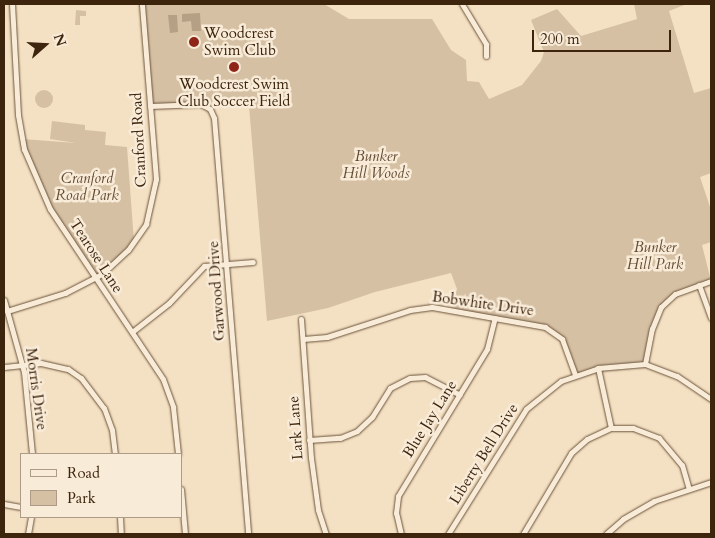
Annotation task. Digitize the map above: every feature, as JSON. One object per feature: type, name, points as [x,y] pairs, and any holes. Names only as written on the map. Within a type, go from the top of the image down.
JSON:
[{"type":"street","name":"Tearose Lane","points":[[12,4],[18,115],[24,149],[40,191],[95,278],[163,379],[173,407],[178,453]]},
{"type":"street","name":"Cranford Road","points":[[7,311],[58,296],[95,278],[119,259],[146,224],[156,179],[142,4]]},
{"type":"street","points":[[462,4],[486,44],[486,56]]},
{"type":"street","name":"Garwood Drive","points":[[150,106],[199,103],[212,112],[228,264],[248,534]]},
{"type":"street","points":[[132,332],[169,303],[196,271],[204,266],[253,262]]},
{"type":"street","points":[[645,364],[652,329],[661,308],[675,294],[698,284],[711,281]]},
{"type":"street","points":[[698,284],[711,318]]},
{"type":"street","name":"Morris Drive","points":[[4,300],[22,364],[32,453]]},
{"type":"street","name":"Bobwhite Drive","points":[[303,339],[327,337],[410,310],[432,307],[537,324],[556,333],[562,339],[576,375]]},
{"type":"street","name":"Lark Lane","points":[[301,318],[314,488],[326,534]]},
{"type":"street","name":"Blue Jay Lane","points":[[401,534],[396,513],[398,496],[488,349],[496,318]]},
{"type":"street","points":[[4,367],[42,363],[68,369],[90,386],[108,417],[115,453]]},
{"type":"street","name":"Liberty Bell Drive","points":[[448,534],[526,409],[549,387],[598,368],[645,364],[677,376],[711,399]]},
{"type":"street","points":[[598,368],[610,428]]},
{"type":"street","points":[[310,440],[340,438],[357,431],[372,417],[390,388],[410,378],[425,377],[460,395]]},
{"type":"street","points":[[523,534],[571,454],[587,439],[610,428],[633,428],[659,438],[682,465],[689,489]]},
{"type":"street","points":[[606,534],[632,513],[654,501],[711,482]]},
{"type":"street","points":[[182,500],[185,534]]},
{"type":"street","points":[[4,504],[20,507]]},
{"type":"street","points":[[28,534],[31,518]]},
{"type":"street","points":[[120,518],[122,534]]},
{"type":"green space","points":[[142,4],[324,4],[349,19],[432,19],[451,50],[466,60],[467,81],[479,82],[489,99],[522,85],[541,61],[544,52],[531,20],[557,9],[581,36],[637,19],[634,4],[687,4],[669,11],[694,93],[711,88],[711,173],[700,177],[711,210],[711,242],[702,245],[711,281],[666,302],[647,343],[647,366],[574,374],[560,340],[545,327],[449,312],[457,289],[451,273],[375,292],[328,308],[267,321],[249,106],[150,106]]},
{"type":"green space","points":[[76,10],[86,11],[86,16],[80,16],[80,25],[75,25]]},
{"type":"green space","points":[[44,90],[50,93],[53,99],[50,105],[44,108],[38,105],[35,99],[38,93]]},
{"type":"green space","name":"Cranford Road Park","points":[[52,121],[85,125],[85,130],[106,132],[105,145],[127,147],[134,242],[95,278],[50,209],[22,139],[76,143],[50,139]]},
{"type":"shaded area","points":[[200,13],[201,31],[192,31],[191,21],[182,22],[182,14]]},
{"type":"shaded area","points":[[168,15],[177,15],[178,32],[170,33]]},
{"type":"place","name":"Woodcrest Swim Club","points":[[194,42]]},
{"type":"place","name":"Woodcrest Swim Club Soccer Field","points":[[234,67]]},
{"type":"park label","name":"Bunker Hill Woods","points":[[376,164]]},
{"type":"park label","name":"Bunker Hill Park","points":[[655,256]]}]
